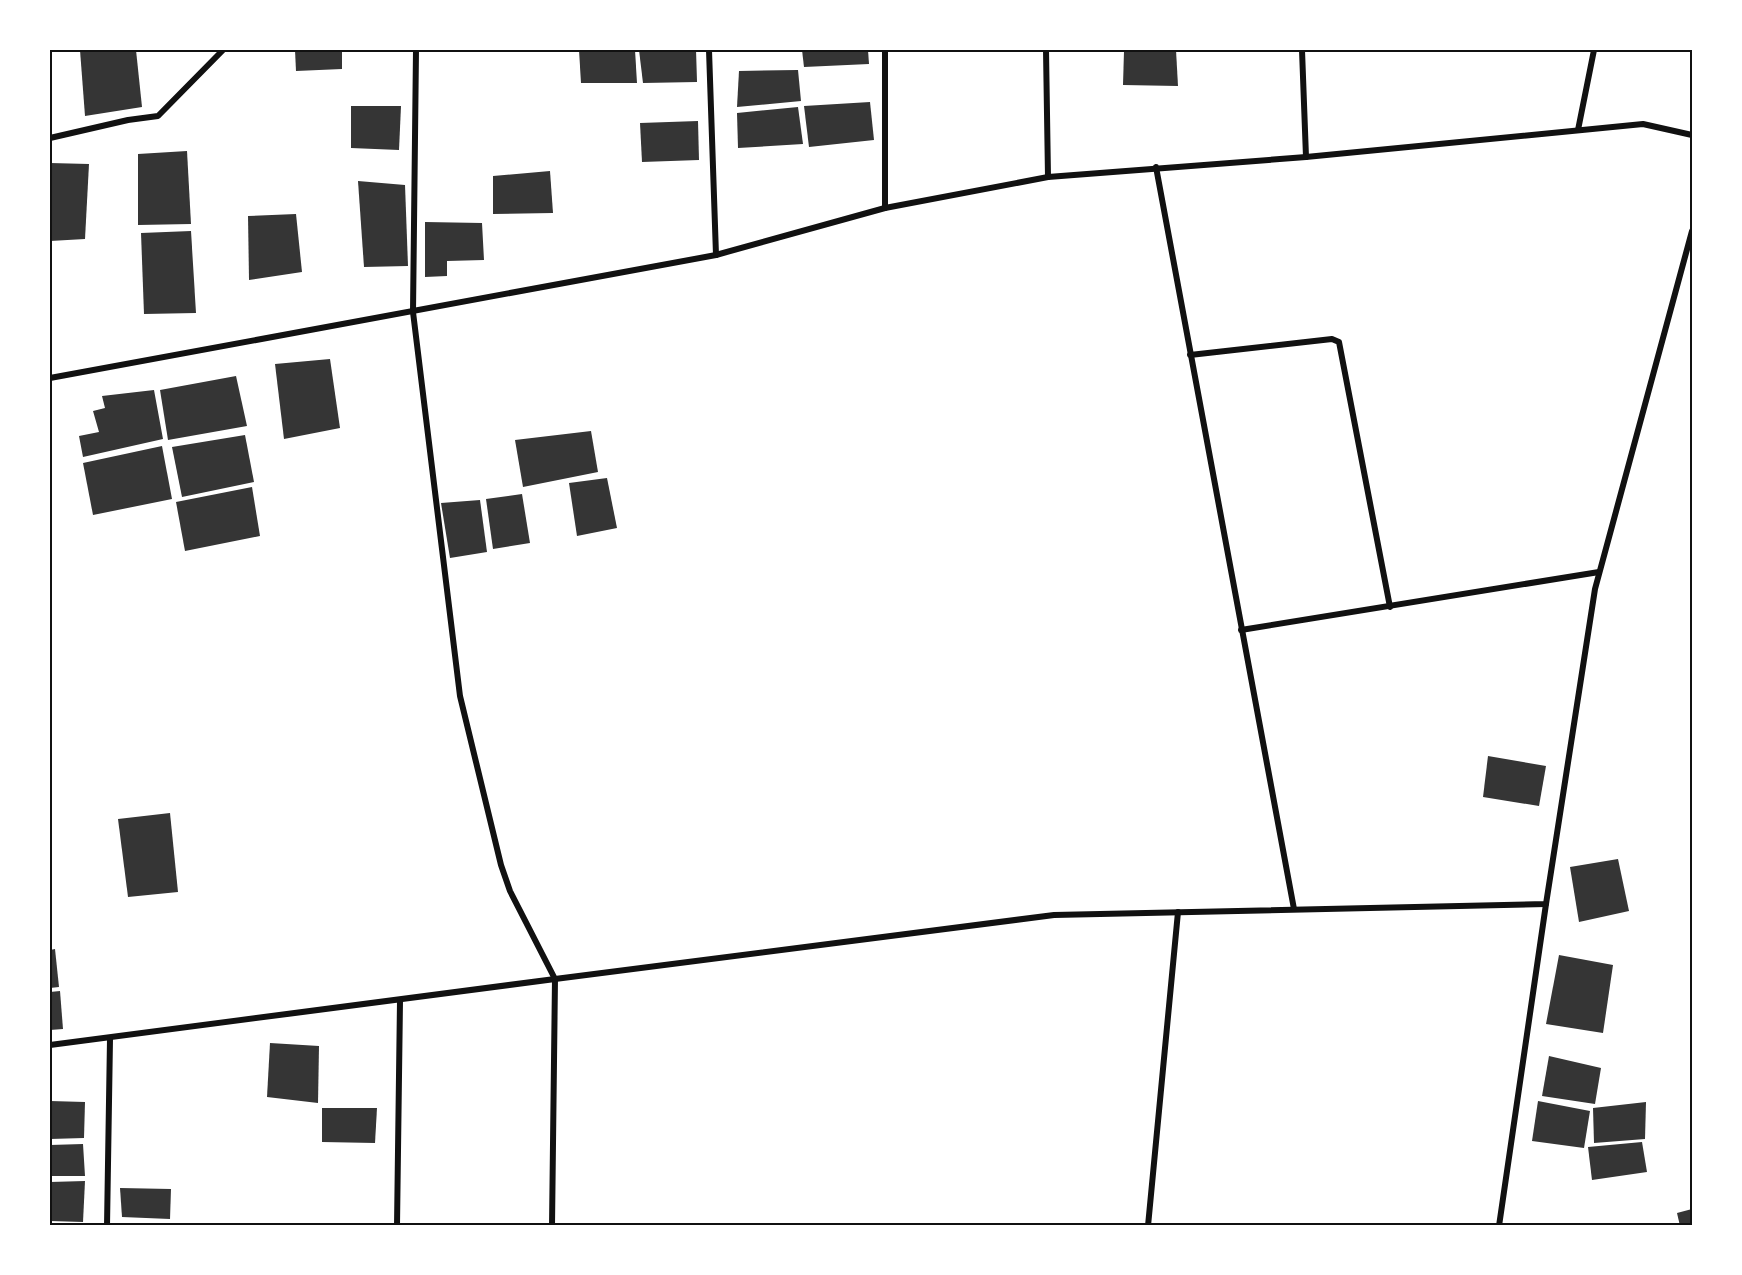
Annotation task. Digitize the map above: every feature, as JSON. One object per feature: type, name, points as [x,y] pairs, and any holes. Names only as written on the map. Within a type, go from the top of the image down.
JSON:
[{"type":"street","points":[[50,138],[128,120],[158,116],[223,50]]},
{"type":"street","points":[[416,50],[413,312],[460,696],[501,865],[510,891],[555,979],[552,1226]]},
{"type":"street","points":[[709,50],[716,255]]},
{"type":"street","points":[[885,50],[885,208]]},
{"type":"street","points":[[1046,50],[1048,177]]},
{"type":"street","points":[[1302,50],[1306,157]]},
{"type":"street","points":[[1578,130],[1594,50]]},
{"type":"street","points":[[50,378],[716,255],[885,208],[1048,177],[1306,157],[1643,124],[1692,135]]},
{"type":"street","points":[[1156,167],[1294,909]]},
{"type":"street","points":[[1499,1226],[1546,903],[1599,572],[1692,231]]},
{"type":"street","points":[[1190,355],[1332,339],[1339,342],[1390,606]]},
{"type":"street","points":[[1241,630],[1599,572]]},
{"type":"street","points":[[50,1045],[1054,915],[1546,903]]},
{"type":"street","points":[[1148,1226],[1178,912]]},
{"type":"street","points":[[397,1226],[400,1001]]},
{"type":"street","points":[[107,1226],[110,1039]]},
{"type":"building","points":[[80,50],[136,50],[142,107],[85,116]]},
{"type":"building","points":[[295,50],[342,50],[342,69],[296,71]]},
{"type":"building","points":[[579,50],[635,50],[637,83],[581,83]]},
{"type":"building","points":[[639,50],[696,50],[697,82],[643,83]]},
{"type":"building","points":[[802,50],[868,50],[869,64],[804,67]]},
{"type":"building","points":[[1176,50],[1178,86],[1123,85],[1124,51]]},
{"type":"building","points":[[798,70],[801,101],[737,107],[739,71]]},
{"type":"building","points":[[870,102],[874,140],[809,147],[804,106]]},
{"type":"building","points":[[351,106],[401,106],[399,150],[351,148]]},
{"type":"building","points":[[798,107],[803,144],[738,148],[737,113]]},
{"type":"building","points":[[698,121],[699,160],[642,162],[640,123]]},
{"type":"building","points":[[187,151],[191,224],[138,225],[138,154]]},
{"type":"building","points":[[50,163],[89,164],[85,239],[50,241]]},
{"type":"building","points":[[550,171],[553,213],[493,214],[493,176]]},
{"type":"building","points":[[358,181],[405,185],[408,266],[364,267]]},
{"type":"building","points":[[296,214],[302,272],[249,280],[248,216]]},
{"type":"building","points":[[425,222],[482,223],[484,260],[447,261],[447,276],[425,277]]},
{"type":"building","points":[[191,231],[196,313],[144,314],[141,233]]},
{"type":"building","points":[[330,359],[340,428],[284,439],[275,364]]},
{"type":"building","points":[[236,376],[247,426],[168,440],[160,390]]},
{"type":"building","points":[[154,390],[163,439],[83,457],[79,436],[99,432],[93,411],[105,408],[102,396]]},
{"type":"building","points":[[591,431],[598,472],[523,487],[515,440]]},
{"type":"building","points":[[245,435],[254,482],[182,497],[172,447]]},
{"type":"building","points":[[162,446],[172,499],[93,515],[83,463]]},
{"type":"building","points":[[607,478],[617,528],[577,536],[569,483]]},
{"type":"building","points":[[252,487],[260,536],[185,551],[176,502]]},
{"type":"building","points":[[522,494],[530,543],[493,549],[486,499]]},
{"type":"building","points":[[480,500],[487,552],[450,558],[441,503]]},
{"type":"building","points":[[1488,756],[1546,766],[1539,806],[1483,797]]},
{"type":"building","points":[[170,813],[178,892],[128,897],[118,819]]},
{"type":"building","points":[[1618,859],[1629,911],[1579,922],[1570,867]]},
{"type":"building","points":[[55,949],[59,987],[50,988],[50,950]]},
{"type":"building","points":[[1559,955],[1613,965],[1603,1033],[1546,1024]]},
{"type":"building","points":[[60,991],[63,1029],[50,1030],[50,992]]},
{"type":"building","points":[[270,1043],[319,1046],[318,1103],[267,1097]]},
{"type":"building","points":[[1549,1056],[1601,1068],[1595,1104],[1542,1096]]},
{"type":"building","points":[[50,1101],[85,1102],[84,1138],[50,1139]]},
{"type":"building","points":[[1538,1101],[1590,1111],[1584,1148],[1532,1141]]},
{"type":"building","points":[[1646,1102],[1645,1139],[1594,1143],[1593,1108]]},
{"type":"building","points":[[322,1108],[377,1108],[375,1143],[322,1142]]},
{"type":"building","points":[[1642,1142],[1647,1172],[1592,1180],[1588,1147]]},
{"type":"building","points":[[83,1144],[85,1176],[50,1176],[50,1145]]},
{"type":"building","points":[[85,1181],[83,1222],[50,1221],[50,1182]]},
{"type":"building","points":[[120,1188],[171,1189],[170,1219],[122,1217]]},
{"type":"building","points":[[1692,1209],[1692,1226],[1680,1226],[1677,1213]]}]
